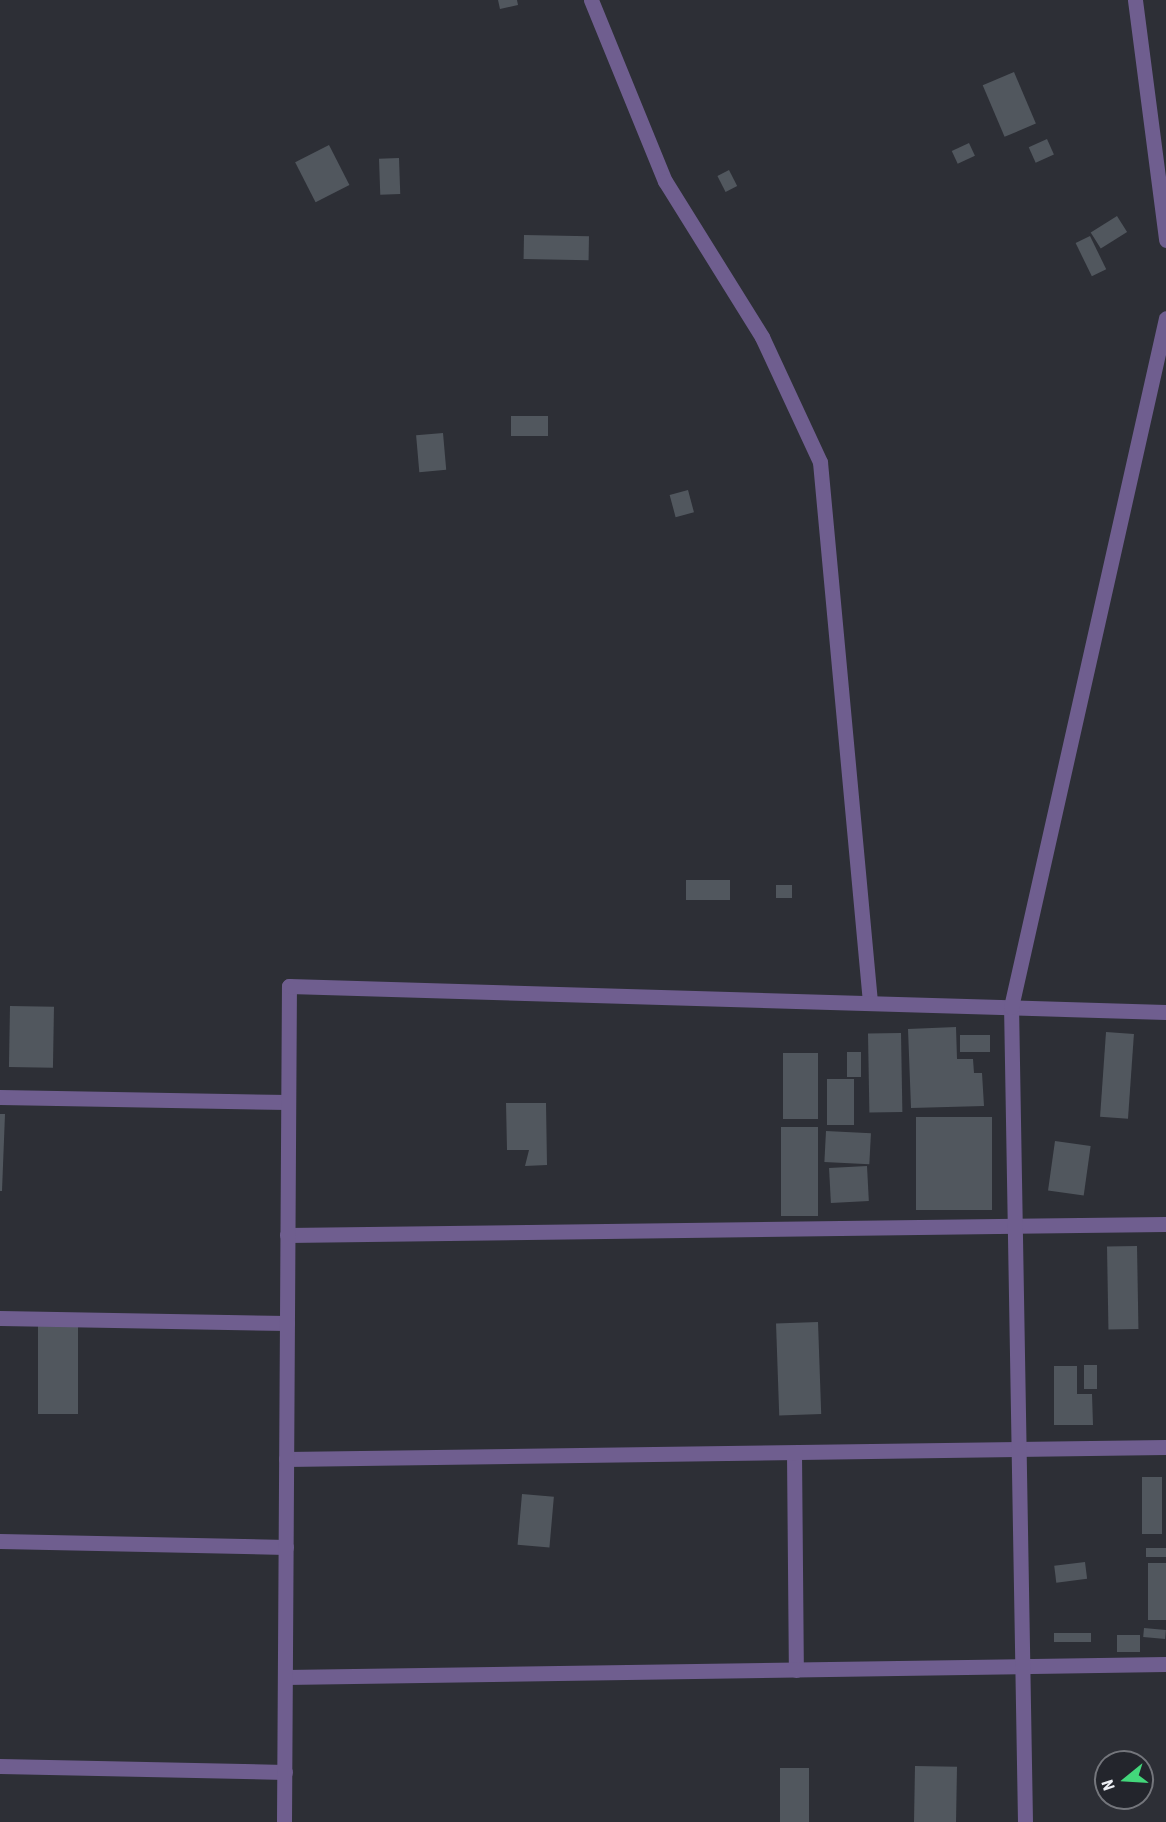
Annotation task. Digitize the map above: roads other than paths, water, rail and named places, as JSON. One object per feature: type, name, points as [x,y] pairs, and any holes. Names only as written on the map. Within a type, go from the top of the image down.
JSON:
[{"type":"street","points":[[591,0],[665,181],[762,337],[820,462],[870,1002]]},
{"type":"street","points":[[1135,0],[1166,240]]},
{"type":"street","points":[[1025,1822],[1011,1007],[1166,318]]},
{"type":"street","points":[[284,1822],[289,986],[1166,1012]]},
{"type":"street","points":[[0,1096],[288,1102]]},
{"type":"street","points":[[287,1235],[1166,1224]]},
{"type":"street","points":[[0,1318],[287,1323]]},
{"type":"street","points":[[286,1459],[1166,1447]]},
{"type":"street","points":[[795,1453],[796,1670]]},
{"type":"street","points":[[0,1541],[286,1547]]},
{"type":"street","points":[[285,1677],[1166,1665]]},
{"type":"street","points":[[0,1766],[285,1772]]}]
